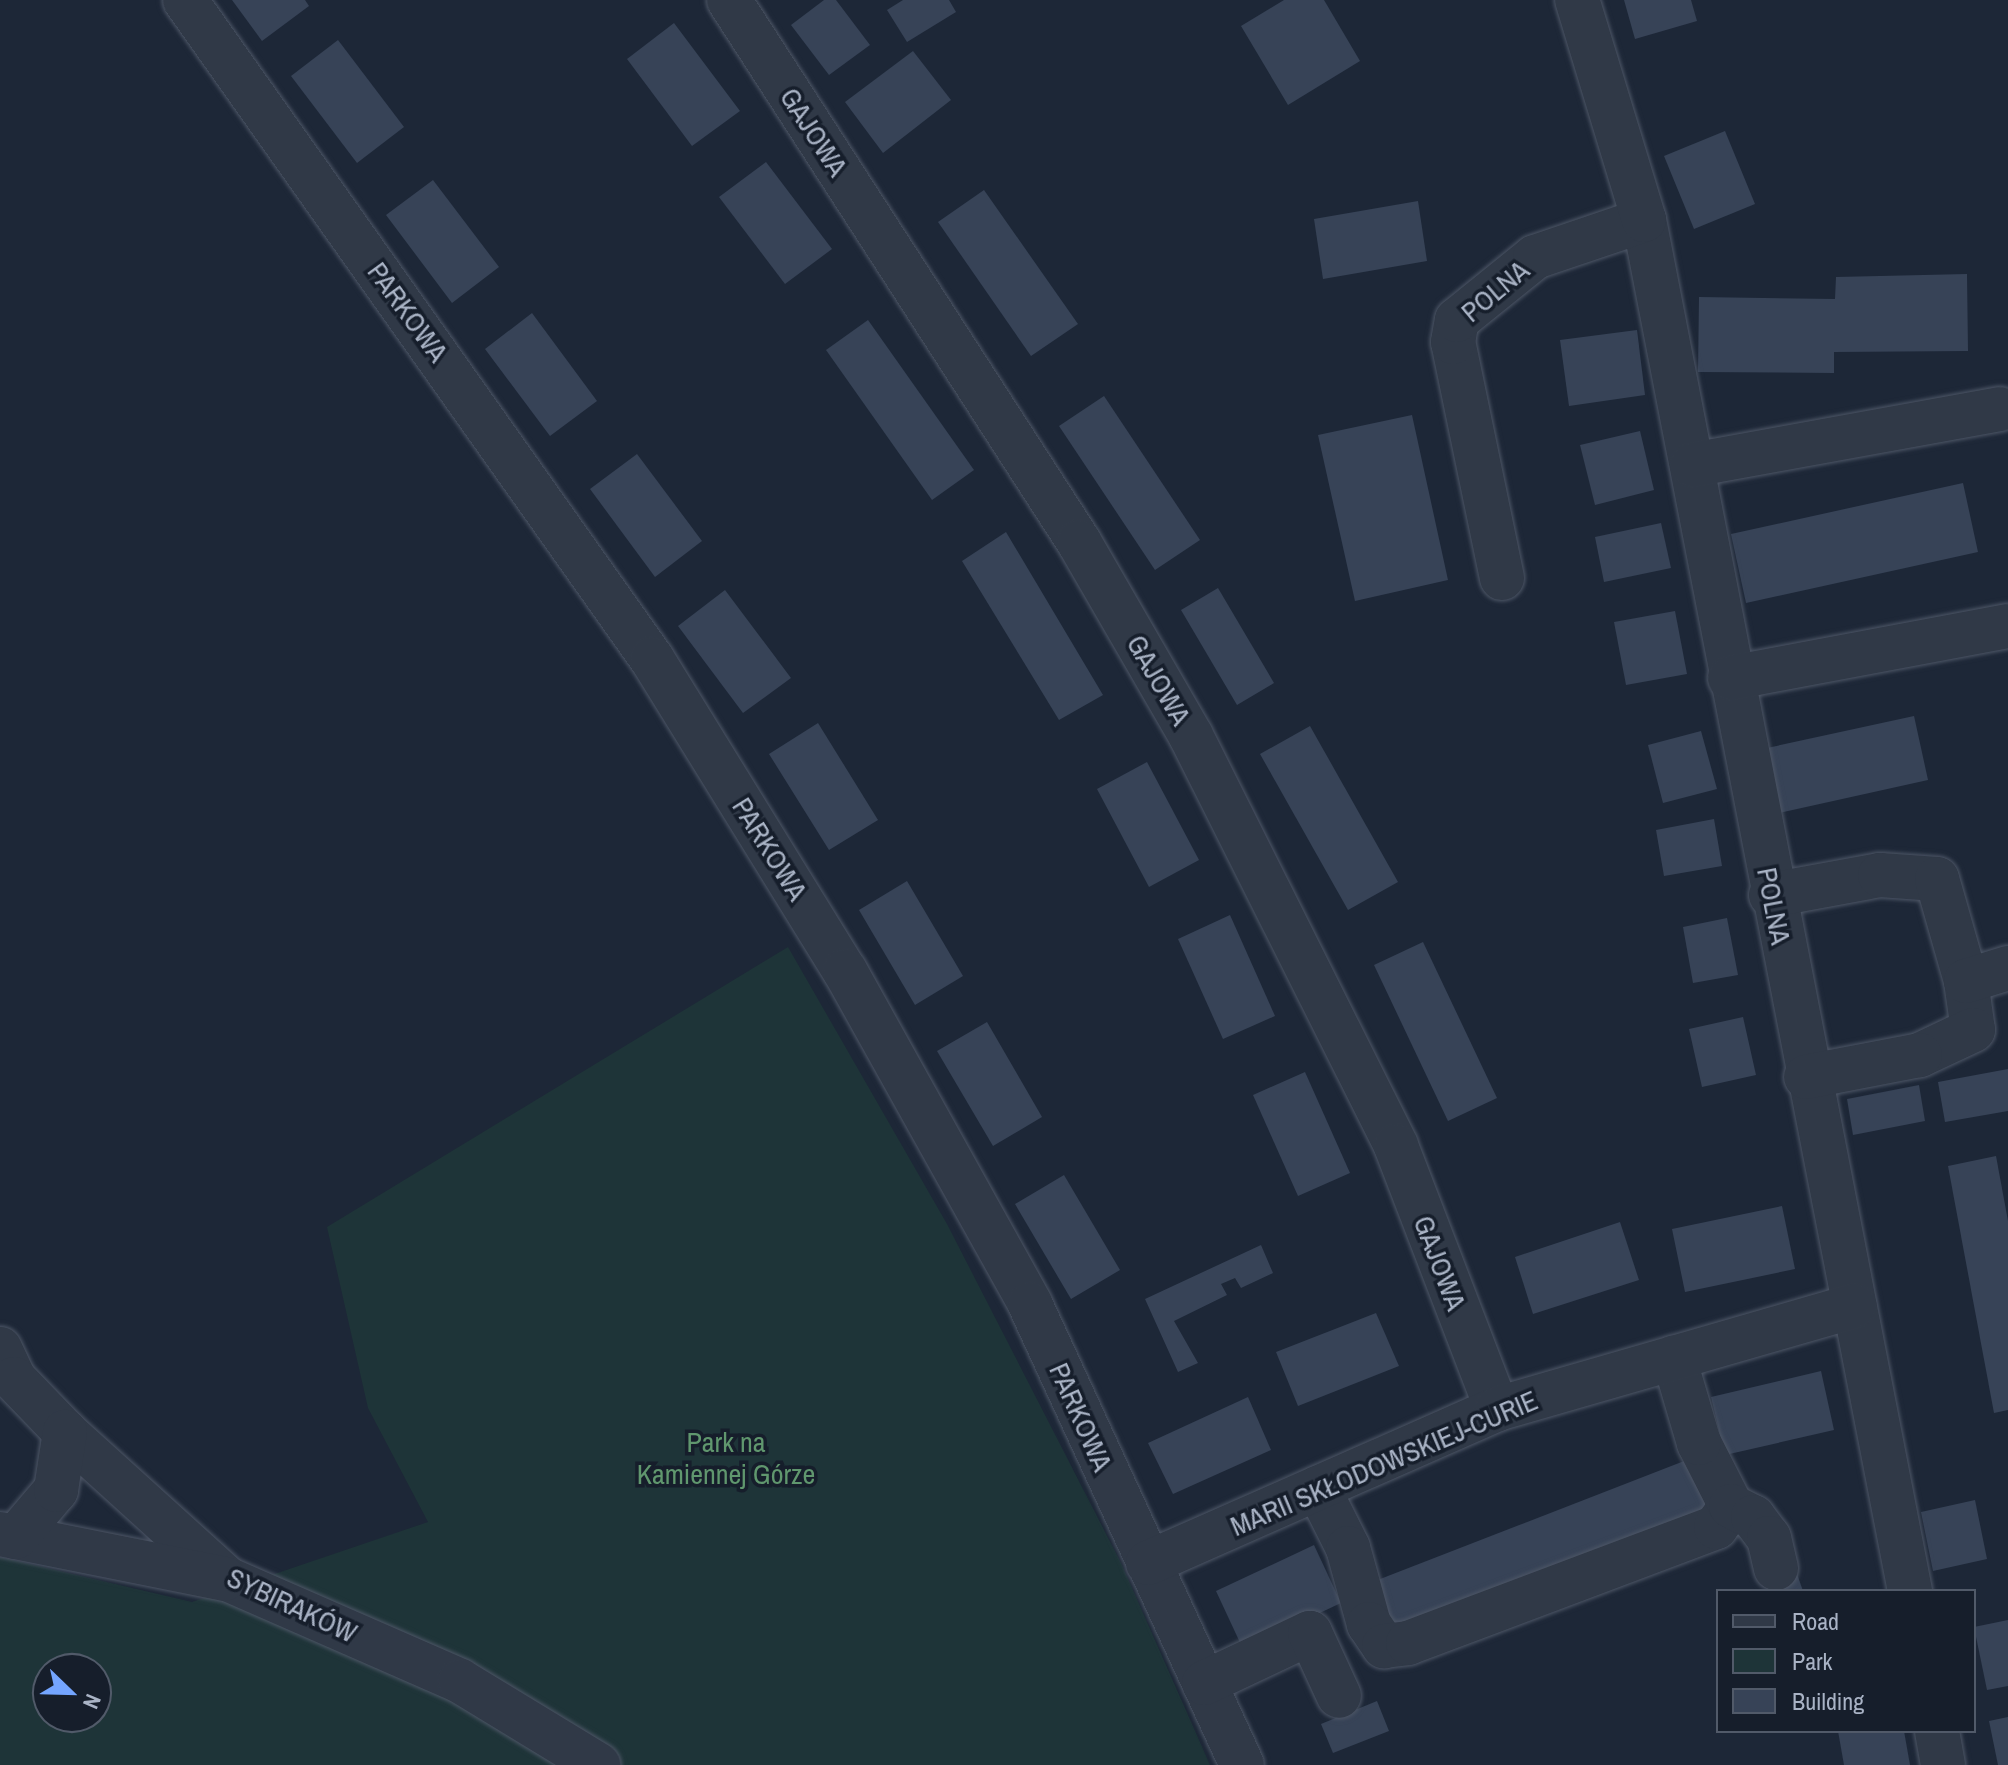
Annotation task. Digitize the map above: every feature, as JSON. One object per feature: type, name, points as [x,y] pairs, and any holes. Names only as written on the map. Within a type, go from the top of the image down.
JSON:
[{"type":"street","name":"PARKOWA","points":[[185,0],[652,659],[845,971],[1030,1304],[1242,1765]]},
{"type":"street","name":"GAJOWA","points":[[729,0],[1079,542],[1191,736],[1396,1146],[1497,1409]]},
{"type":"street","name":"POLNA","points":[[1577,0],[1644,220],[1806,1077],[1910,1589]]},
{"type":"street","name":"POLNA","points":[[1502,578],[1453,342],[1457,320],[1535,257],[1644,220]]},
{"type":"street","points":[[1692,465],[2000,409]]},
{"type":"street","points":[[1730,678],[2008,626]]},
{"type":"street","points":[[1771,895],[1880,875],[1937,879],[1966,981],[1973,1030],[1920,1055],[1806,1077]]},
{"type":"street","points":[[1966,981],[2008,968]]},
{"type":"street","name":"MARII SKŁODOWSKIEJ-CURIE","points":[[1148,1563],[1497,1409],[1854,1306]]},
{"type":"street","name":"SYBIRAKÓW","points":[[0,1349],[14,1379],[65,1432],[227,1579],[460,1681],[598,1765]]},
{"type":"street","points":[[1674,1358],[1699,1443],[1731,1506],[1753,1517],[1769,1538],[1776,1568]]},
{"type":"street","points":[[8,1536],[56,1490],[65,1432]]},
{"type":"street","points":[[1318,1488],[1384,1646],[1408,1643],[1716,1527],[1731,1506]]},
{"type":"street","points":[[8,1536],[227,1579]]},
{"type":"street","points":[[1204,1683],[1310,1633],[1339,1696]]},
{"type":"street","points":[[1937,1733],[1943,1765]]},
{"type":"green space","name":"Park na Kamiennej Górze","points":[[788,947],[947,1224],[1121,1563],[1210,1765],[0,1765],[0,1557],[192,1602],[428,1522],[368,1408],[327,1227]]},
{"type":"building","points":[[232,0],[305,0],[309,6],[262,41]]},
{"type":"building","points":[[824,0],[836,0],[870,45],[829,75],[791,25]]},
{"type":"building","points":[[903,0],[949,0],[956,12],[907,42],[887,10]]},
{"type":"building","points":[[1284,0],[1324,0],[1360,61],[1288,105],[1241,26]]},
{"type":"building","points":[[1624,0],[1691,0],[1697,21],[1635,39]]},
{"type":"building","points":[[674,23],[740,111],[692,146],[627,59]]},
{"type":"building","points":[[338,40],[404,127],[357,163],[291,76]]},
{"type":"building","points":[[913,51],[951,100],[883,153],[845,102]]},
{"type":"building","points":[[1725,131],[1755,204],[1694,229],[1664,156]]},
{"type":"building","points":[[766,162],[832,249],[785,284],[719,197]]},
{"type":"building","points":[[433,180],[499,267],[452,303],[386,215]]},
{"type":"building","points":[[984,190],[1078,324],[1031,356],[938,222]]},
{"type":"building","points":[[1418,201],[1427,261],[1323,279],[1314,219]]},
{"type":"building","points":[[1967,274],[1968,351],[1834,352],[1834,373],[1698,372],[1699,297],[1835,299],[1836,277]]},
{"type":"building","points":[[532,313],[597,401],[550,436],[485,349]]},
{"type":"building","points":[[868,320],[974,470],[932,500],[826,350]]},
{"type":"building","points":[[1637,330],[1645,395],[1569,406],[1560,340]]},
{"type":"building","points":[[1104,396],[1200,540],[1155,570],[1059,426]]},
{"type":"building","points":[[1412,415],[1448,580],[1355,601],[1318,435]]},
{"type":"building","points":[[1640,431],[1654,490],[1595,505],[1580,445]]},
{"type":"building","points":[[637,454],[702,541],[655,577],[590,489]]},
{"type":"building","points":[[1963,483],[1978,552],[1746,603],[1731,534]]},
{"type":"building","points":[[1661,523],[1671,568],[1604,582],[1595,537]]},
{"type":"building","points":[[1006,532],[1103,695],[1059,720],[962,561]]},
{"type":"building","points":[[1218,588],[1274,683],[1237,705],[1181,610]]},
{"type":"building","points":[[725,590],[791,678],[743,713],[678,626]]},
{"type":"building","points":[[1675,611],[1687,674],[1626,685],[1614,622]]},
{"type":"building","points":[[1914,716],[1928,780],[1779,813],[1767,748]]},
{"type":"building","points":[[818,723],[878,820],[829,850],[769,754]]},
{"type":"building","points":[[1310,726],[1398,882],[1348,910],[1260,754]]},
{"type":"building","points":[[1701,731],[1717,789],[1663,803],[1648,745]]},
{"type":"building","points":[[1147,762],[1199,860],[1149,887],[1097,789]]},
{"type":"building","points":[[1714,819],[1722,866],[1664,876],[1656,830]]},
{"type":"building","points":[[907,881],[963,976],[915,1005],[859,910]]},
{"type":"building","points":[[1230,915],[1275,1016],[1223,1039],[1178,939]]},
{"type":"building","points":[[1727,918],[1738,975],[1693,983],[1683,927]]},
{"type":"building","points":[[1423,942],[1497,1098],[1448,1121],[1374,965]]},
{"type":"building","points":[[1743,1017],[1756,1075],[1702,1087],[1689,1029]]},
{"type":"building","points":[[987,1022],[1042,1117],[993,1146],[937,1051]]},
{"type":"building","points":[[2008,1069],[2008,1111],[1945,1122],[1938,1082]]},
{"type":"building","points":[[1305,1072],[1350,1173],[1298,1196],[1253,1095]]},
{"type":"building","points":[[1919,1085],[1925,1121],[1853,1135],[1847,1099]]},
{"type":"building","points":[[1996,1156],[2008,1221],[2008,1410],[1994,1413],[1948,1166]]},
{"type":"building","points":[[1064,1175],[1120,1270],[1071,1299],[1015,1204]]},
{"type":"building","points":[[1782,1206],[1795,1269],[1685,1292],[1672,1229]]},
{"type":"building","points":[[1620,1222],[1639,1280],[1533,1314],[1515,1257]]},
{"type":"building","points":[[1261,1245],[1273,1273],[1241,1288],[1235,1278],[1221,1284],[1227,1295],[1174,1321],[1198,1363],[1178,1372],[1145,1299]]},
{"type":"building","points":[[1376,1313],[1399,1366],[1298,1406],[1276,1352]]},
{"type":"building","points":[[1821,1371],[1834,1430],[1725,1455],[1711,1397]]},
{"type":"building","points":[[1248,1397],[1271,1450],[1173,1494],[1148,1443]]},
{"type":"building","points":[[1697,1456],[1716,1506],[1394,1631],[1375,1581]]},
{"type":"building","points":[[1975,1500],[1987,1559],[1933,1571],[1921,1512]]},
{"type":"building","points":[[1314,1545],[1341,1603],[1243,1649],[1216,1591]]},
{"type":"building","points":[[1796,1571],[1802,1589],[1767,1589],[1765,1581]]},
{"type":"building","points":[[2008,1620],[2008,1686],[1987,1690],[1976,1627]]},
{"type":"building","points":[[1377,1701],[1389,1731],[1333,1753],[1321,1724]]},
{"type":"building","points":[[2008,1717],[2008,1765],[1998,1765],[1989,1721]]},
{"type":"building","points":[[1838,1733],[1904,1733],[1910,1765],[1844,1765]]}]
